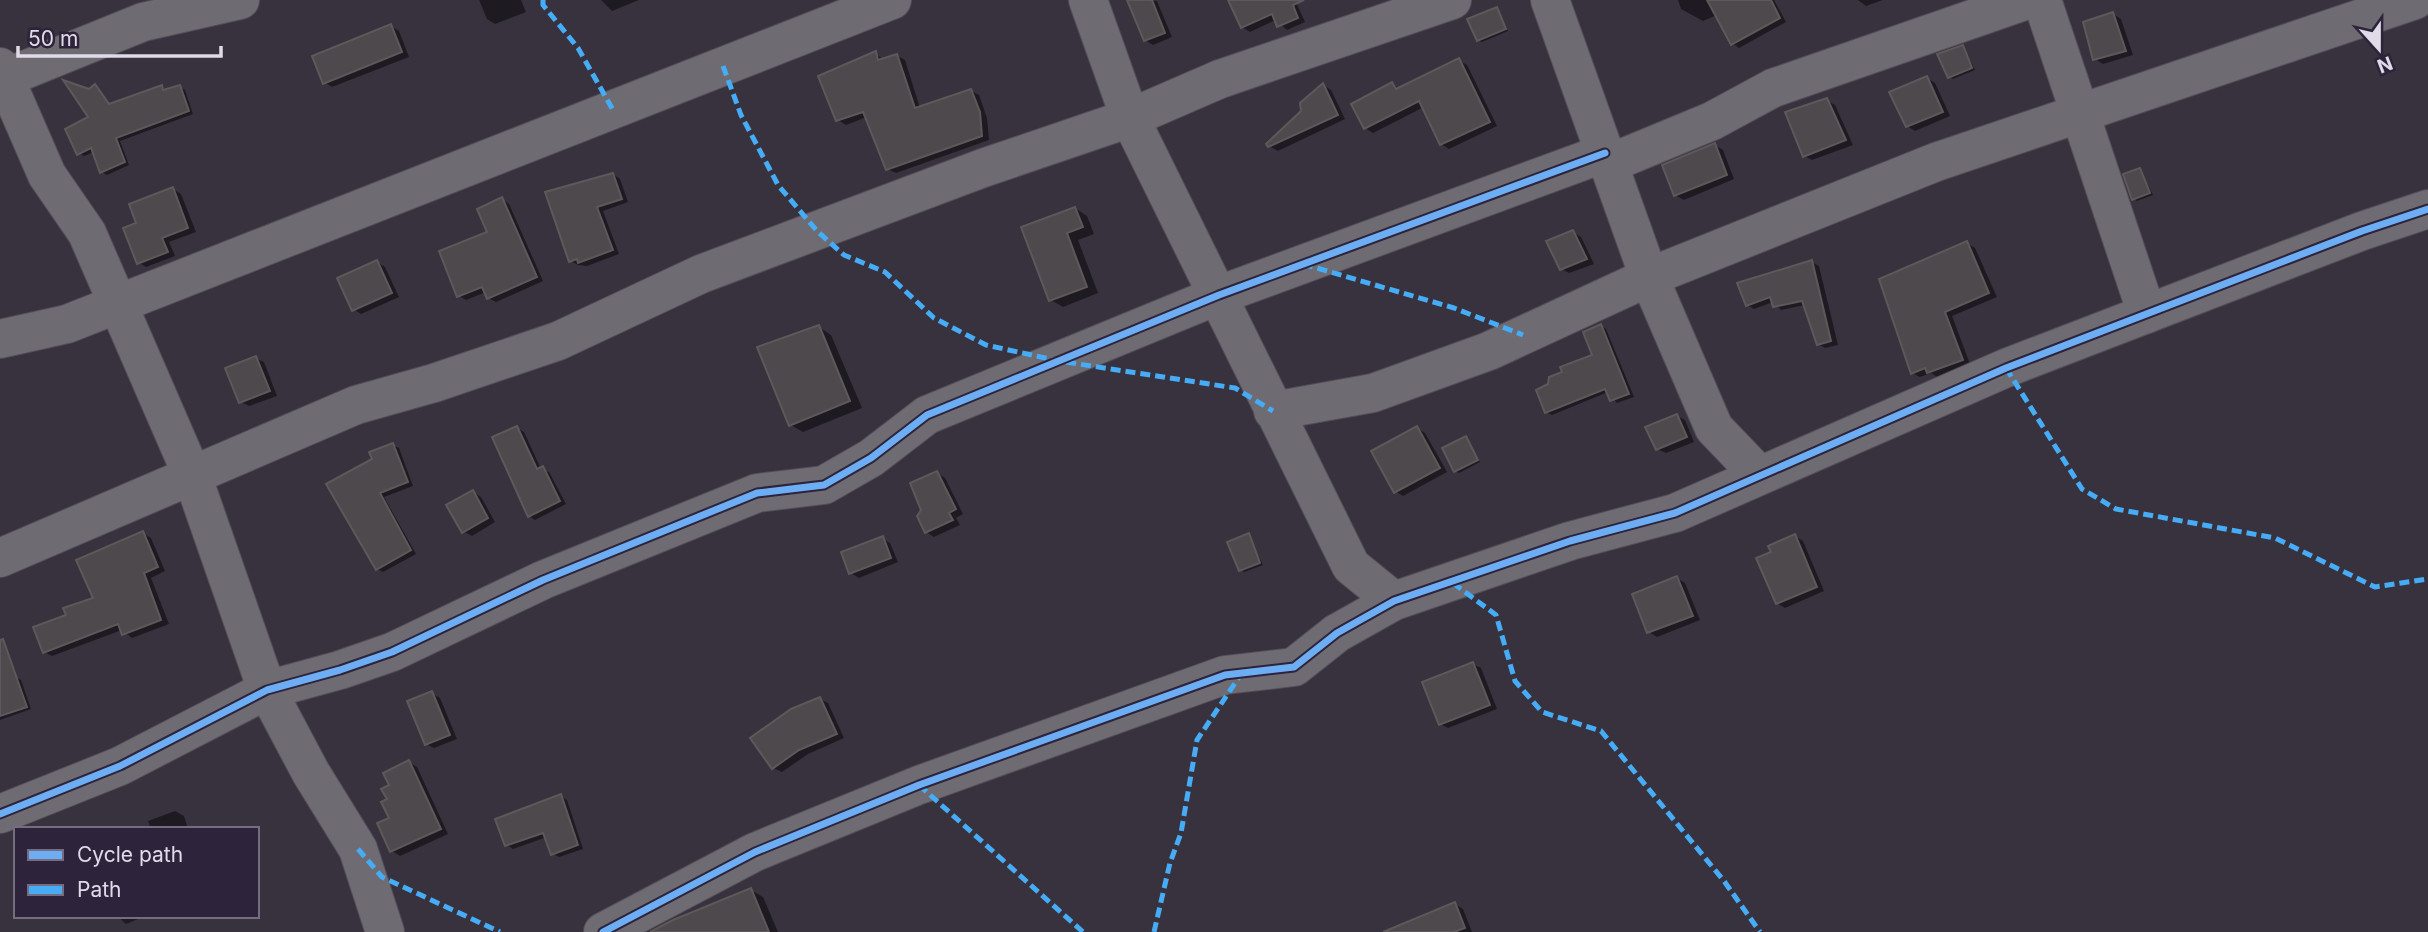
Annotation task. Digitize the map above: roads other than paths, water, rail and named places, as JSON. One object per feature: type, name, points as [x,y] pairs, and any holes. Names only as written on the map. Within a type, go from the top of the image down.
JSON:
[{"type":"street","points":[[240,0],[143,22],[2,75],[47,175],[87,233],[192,475],[267,690],[311,773],[358,849],[385,932]]},
{"type":"street","points":[[0,339],[67,324],[892,0]]},
{"type":"street","points":[[1088,0],[1130,118],[1351,566],[1394,601]]},
{"type":"street","points":[[0,558],[356,405],[434,383],[558,341],[701,274],[983,169],[1130,118],[1220,79],[1452,0]]},
{"type":"street","points":[[1550,0],[1649,277],[1714,428],[1759,475]]},
{"type":"street","points":[[0,814],[120,766],[267,690],[341,670],[393,652],[542,580],[757,492],[824,485],[872,458],[927,415],[1219,295],[1713,121],[1773,88],[2027,0]]},
{"type":"street","points":[[2042,0],[2147,314]]},
{"type":"street","points":[[1273,411],[1373,393],[1489,351],[1649,277],[1936,162],[2415,0]]},
{"type":"street","points":[[603,932],[755,852],[919,785],[1225,675],[1294,667],[1337,633],[1394,601],[1570,541],[1675,513],[2006,368],[2362,231],[2428,209]]}]
